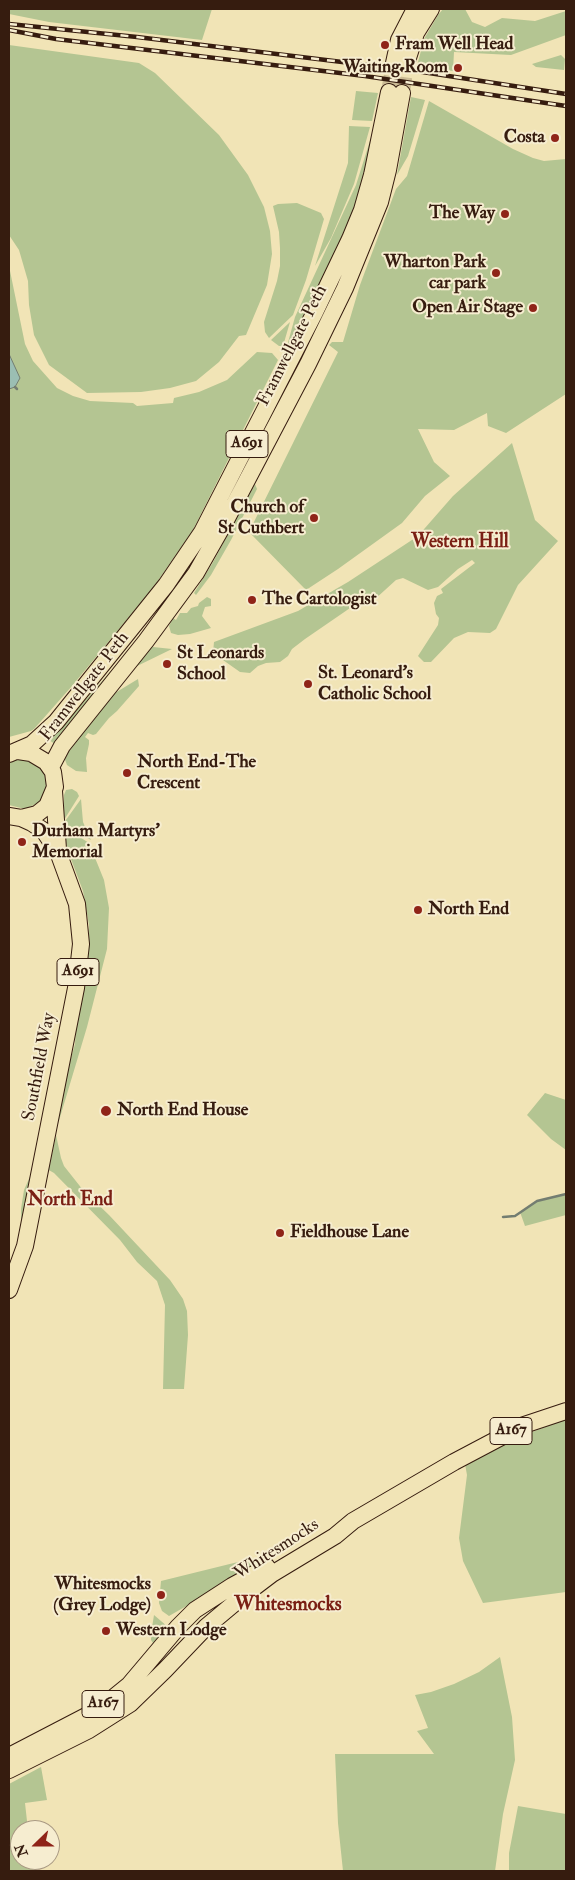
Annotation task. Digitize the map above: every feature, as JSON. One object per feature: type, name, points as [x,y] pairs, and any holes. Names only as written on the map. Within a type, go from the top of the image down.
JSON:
[{"type":"highway","points":[[416,9],[399,40],[400,64],[431,9]]},
{"type":"highway","name":"Framwellgate Peth","points":[[13,752],[42,736],[82,690],[166,585],[202,532],[315,312],[362,210],[395,92],[388,170],[380,202],[345,288],[308,364],[225,522],[192,579],[146,641],[62,746],[51,767]]},
{"type":"highway","points":[[13,752],[31,752],[39,756],[51,767]]},
{"type":"highway","name":"Southfield Way","points":[[51,767],[54,776],[58,852]]},
{"type":"highway","points":[[15,817],[31,816],[42,810],[54,791]]},
{"type":"highway","name":"Southfield Way","points":[[9,1290],[25,1246],[56,1094],[81,944],[77,904],[58,852],[44,831],[32,823],[15,817]]},
{"type":"highway","name":"Whitesmocks","points":[[9,1756],[86,1716],[112,1698],[129,1684],[195,1610],[232,1586],[329,1532],[353,1521],[460,1459],[524,1425],[566,1411]]},
{"type":"highway","name":"Whitesmocks","points":[[9,1770],[89,1730],[130,1704],[206,1627],[243,1596],[272,1574],[334,1536],[353,1521]]},
{"type":"green space","points":[[9,9],[212,9],[202,40],[49,22],[9,14]]},
{"type":"green space","points":[[443,9],[465,9],[472,22],[485,27],[502,18],[535,21],[566,11],[566,35],[511,55],[454,52],[453,71],[417,66],[424,39]]},
{"type":"green space","points":[[9,45],[139,63],[155,73],[219,135],[248,175],[264,207],[270,231],[272,254],[267,285],[246,335],[239,336],[219,362],[196,381],[170,388],[141,392],[87,393],[49,365],[34,335],[29,305],[28,281],[19,250],[9,235]]},
{"type":"green space","points":[[561,55],[565,59],[564,70],[536,67],[532,64]]},
{"type":"green space","points":[[356,91],[378,93],[372,121],[352,120]]},
{"type":"green space","points":[[411,97],[425,100],[408,156],[397,175]]},
{"type":"green space","points":[[429,101],[513,149],[533,158],[544,161],[566,159],[566,394],[506,433],[488,426],[487,413],[454,430],[418,429],[434,462],[450,476],[425,496],[402,523],[306,590],[249,532],[338,352],[329,345],[332,342],[343,342],[360,285],[396,189],[407,176]]},
{"type":"green space","points":[[349,126],[370,127],[354,184],[331,238],[315,266],[348,163]]},
{"type":"green space","points":[[374,128],[367,171],[351,219],[292,341],[287,346],[295,317],[356,185]]},
{"type":"green space","points":[[297,203],[321,213],[324,219],[306,280],[293,315],[269,338],[265,332],[264,322],[280,266],[279,232],[273,206]]},
{"type":"green space","points":[[9,266],[25,344],[33,361],[57,388],[73,396],[90,401],[133,403],[137,406],[173,403],[174,398],[199,392],[227,380],[257,352],[272,353],[278,360],[193,530],[153,588],[34,729],[9,737]]},
{"type":"green space","points":[[290,322],[283,346],[279,346],[271,340]]},
{"type":"green space","points":[[512,443],[535,520],[558,541],[518,585],[496,629],[490,633],[468,632],[454,638],[431,662],[424,662],[418,656],[438,625],[439,618],[436,614],[434,603],[437,596],[443,593],[441,589],[475,563],[472,560],[458,569],[438,587],[428,590],[403,578],[396,580],[374,600],[362,606],[353,606],[305,639],[280,662],[266,663],[258,666],[250,673],[240,672],[213,653],[214,642],[298,611],[348,582],[418,536],[453,496]]},
{"type":"green space","points":[[255,484],[257,489],[231,540],[211,575],[196,595],[194,593],[212,564]]},
{"type":"green space","points":[[207,597],[211,599],[211,606],[205,607],[202,616],[211,628],[190,634],[178,635],[171,633],[169,626],[173,618],[176,620],[180,613],[187,613]]},
{"type":"green space","points":[[153,647],[172,649],[133,668],[147,649]]},
{"type":"green space","points":[[130,649],[55,744],[46,738],[75,712]]},
{"type":"green space","points":[[138,679],[139,686],[96,734],[88,733],[85,737],[89,740],[86,758],[87,772],[76,771],[67,765],[64,757],[100,708],[115,693]]},
{"type":"green space","points":[[17,758],[34,761],[46,774],[48,786],[40,802],[25,809],[9,805],[9,761]]},
{"type":"green space","points":[[72,789],[79,796],[64,820],[64,795],[66,790]]},
{"type":"green space","points":[[81,799],[83,822],[91,840],[63,824]]},
{"type":"green space","points":[[64,827],[89,843],[104,880],[109,908],[107,949],[87,1027],[58,1124],[66,1075],[75,1044],[76,1021],[88,946],[89,925],[83,891],[68,851]]},
{"type":"green space","points":[[545,1093],[566,1100],[566,1150],[551,1139],[527,1115]]},
{"type":"green space","points":[[56,1135],[64,1166],[83,1190],[170,1280],[183,1299],[187,1311],[188,1335],[184,1389],[163,1389],[165,1305],[157,1281],[137,1262],[120,1240],[54,1173],[47,1169],[50,1164]]},
{"type":"green space","points":[[32,1172],[21,1225],[24,1190]]},
{"type":"green space","points":[[566,1194],[566,1215],[525,1226],[520,1212],[537,1201]]},
{"type":"green space","points":[[566,1419],[566,1592],[483,1603],[463,1561],[459,1538],[467,1475],[465,1464],[519,1437]]},
{"type":"green space","points":[[254,1558],[258,1565],[169,1616],[162,1611],[159,1603],[161,1581]]},
{"type":"green space","points":[[154,1615],[168,1627],[155,1646],[151,1640]]},
{"type":"green space","points":[[500,1657],[512,1717],[515,1760],[503,1814],[495,1871],[343,1871],[338,1823],[335,1754],[434,1754],[417,1731],[428,1728],[415,1695],[454,1684],[479,1672]]},
{"type":"green space","points":[[41,1767],[47,1800],[25,1803],[27,1820],[10,1820],[10,1870],[33,1871],[9,1871],[9,1784]]},
{"type":"green space","points":[[518,1806],[566,1814],[566,1871],[509,1871],[509,1853]]},
{"type":"water","points":[[9,354],[20,378],[15,387],[9,389]]},
{"type":"waterway","points":[[503,1217],[515,1216],[537,1201],[566,1194]]},
{"type":"tunnel","points":[[389,92],[394,63]]},
{"type":"tunnel","points":[[402,93],[406,64]]},
{"type":"railway","points":[[9,24],[137,37],[416,71],[566,94]]},
{"type":"railway","points":[[9,30],[56,39],[365,76],[566,106]]},
{"type":"place","name":"Fram Well Head","points":[[385,45]]},
{"type":"place","name":"Waiting Room","points":[[458,68]]},
{"type":"place","name":"Costa","points":[[555,138]]},
{"type":"place","name":"The Way","points":[[505,214]]},
{"type":"place","name":"Wharton Park car park","points":[[496,273]]},
{"type":"place","name":"Open Air Stage","points":[[533,308]]},
{"type":"place","name":"Church of St Cuthbert","points":[[314,518]]},
{"type":"place","name":"The Cartologist","points":[[252,600]]},
{"type":"place","name":"St Leonards School","points":[[167,664]]},
{"type":"place","name":"St. Leonard's Catholic School","points":[[308,684]]},
{"type":"place","name":"North End-The Crescent","points":[[127,773]]},
{"type":"place","name":"Durham Martyrs' Memorial","points":[[22,842]]},
{"type":"place","name":"North End","points":[[418,910]]},
{"type":"place","name":"North End House","points":[[106,1111]]},
{"type":"place","name":"Fieldhouse Lane","points":[[280,1233]]},
{"type":"place","name":"Whitesmocks (Grey Lodge)","points":[[161,1595]]},
{"type":"place","name":"Western Lodge","points":[[106,1631]]},
{"type":"district","name":"Western Hill","points":[[460,543]]},
{"type":"district","name":"North End","points":[[70,1201]]},
{"type":"district","name":"Whitesmocks","points":[[288,1606]]}]
